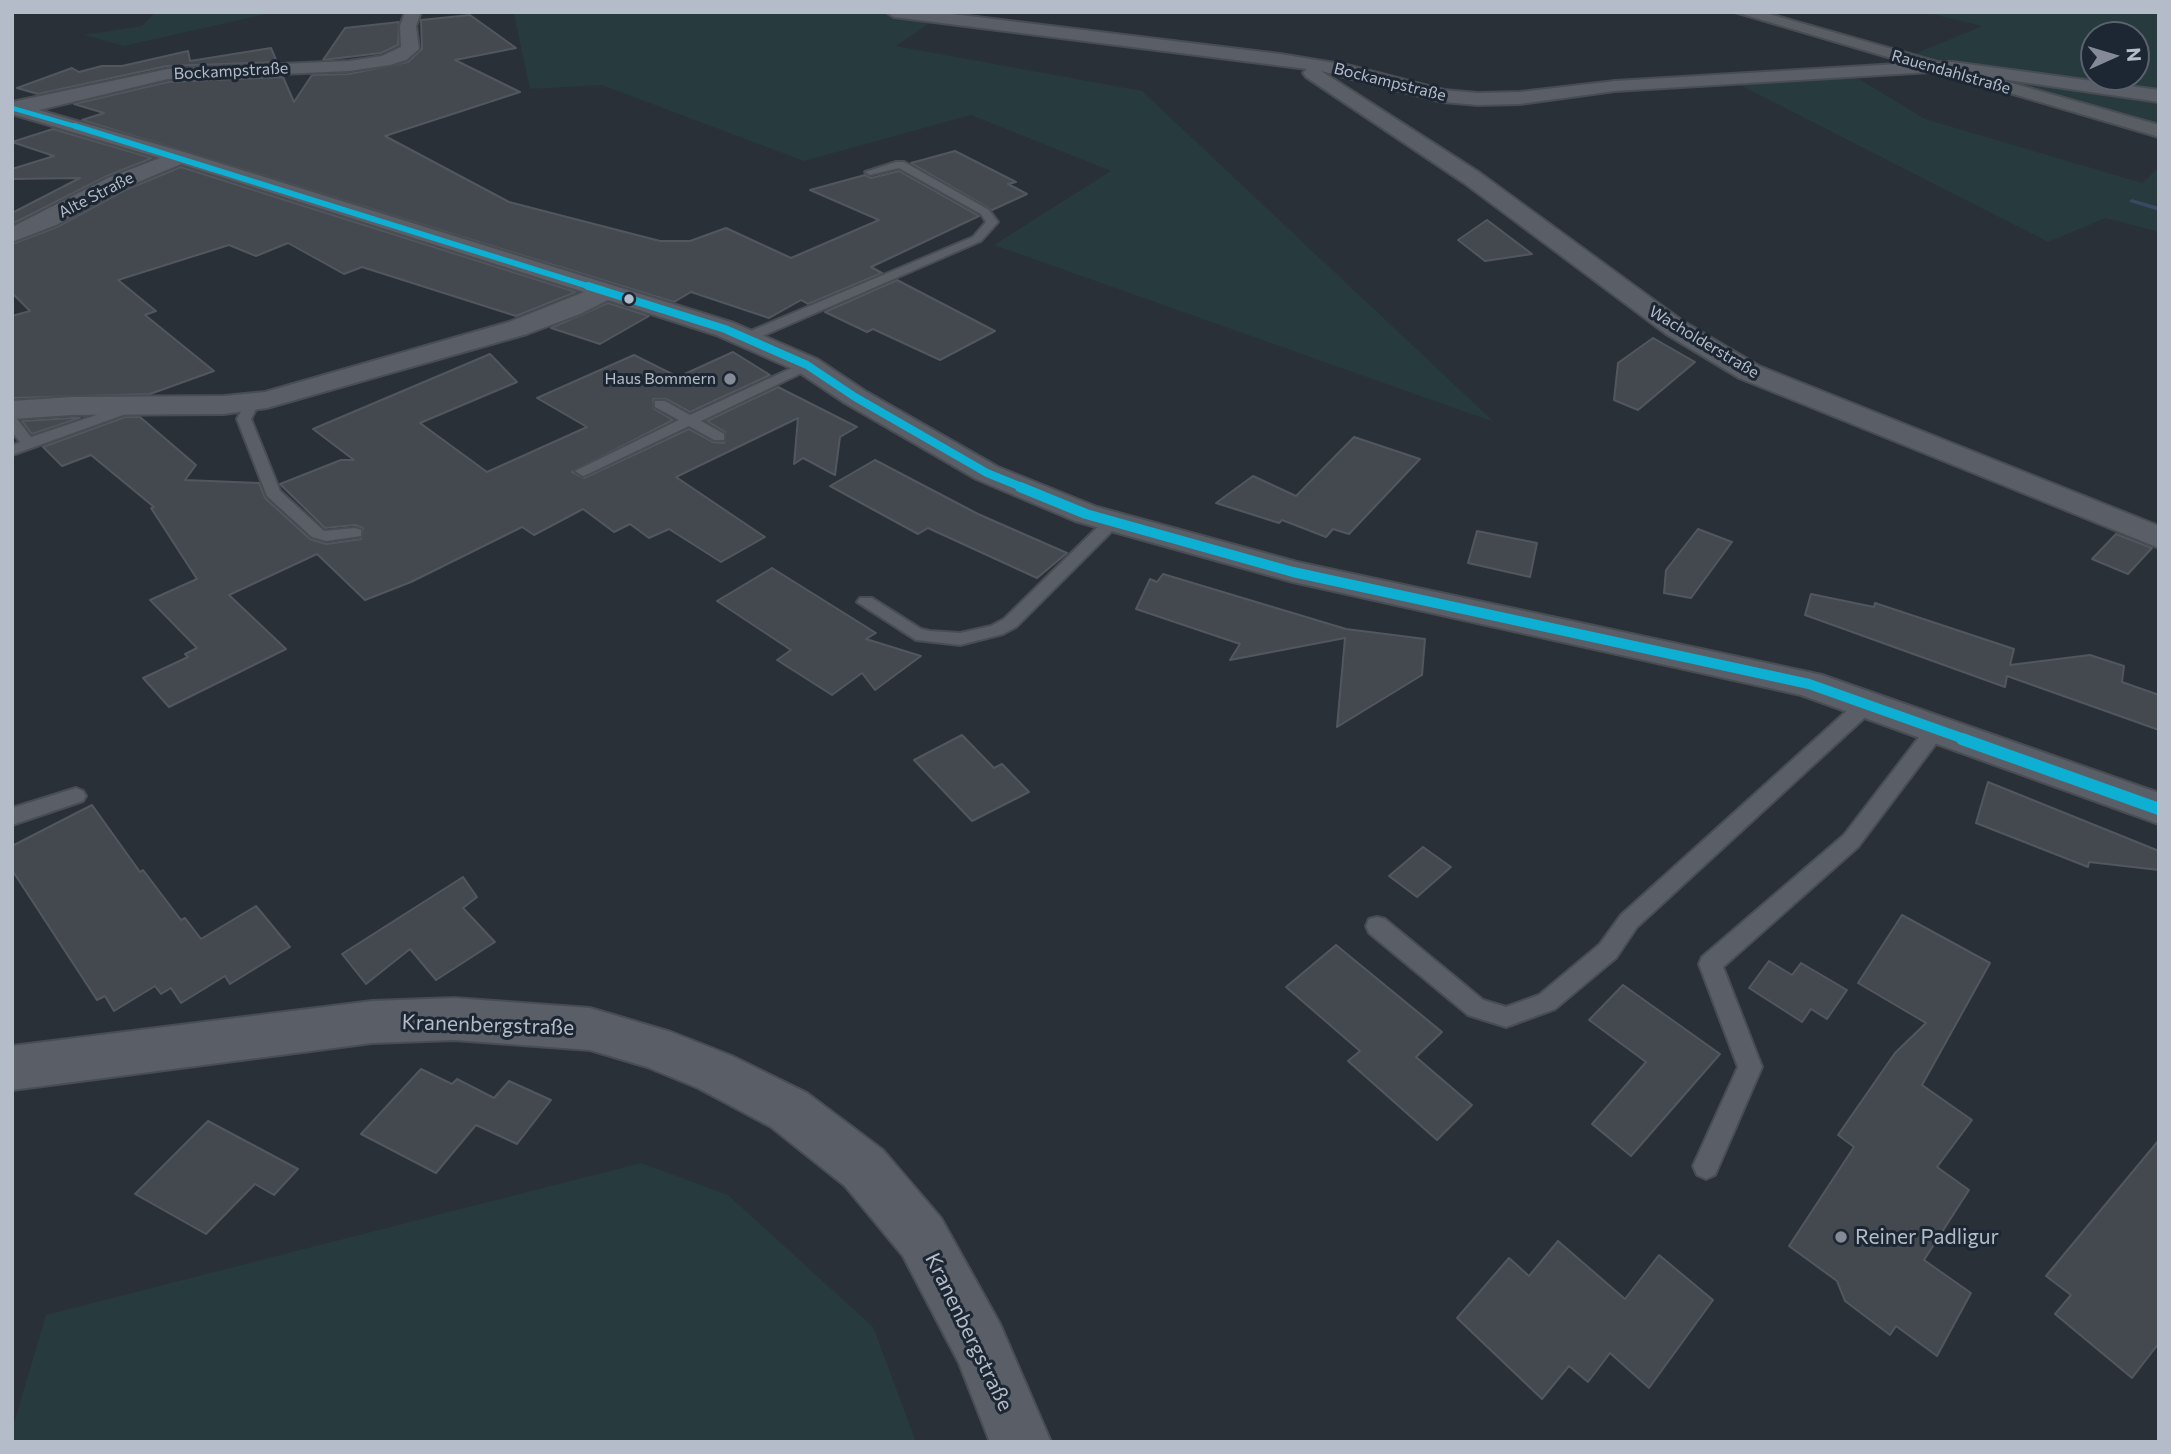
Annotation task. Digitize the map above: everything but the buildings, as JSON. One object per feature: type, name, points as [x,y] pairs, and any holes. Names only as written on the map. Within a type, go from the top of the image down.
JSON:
[{"type":"street","name":"Bockampstraße","points":[[13,109],[168,74],[231,69],[349,66],[384,61],[400,57],[410,49],[408,26],[413,12]]},
{"type":"street","name":"Bockampstraße","points":[[894,12],[1296,62],[1347,70],[1443,96],[1478,99],[1615,86],[1931,66],[2159,96]]},
{"type":"street","name":"Rauendahlstraße","points":[[1743,12],[2159,131]]},
{"type":"street","name":"Wacholderstraße","points":[[1296,62],[1472,178],[1675,328],[1749,372],[2159,538]]},
{"type":"street","name":"Alte Straße","points":[[13,109],[180,158],[606,291],[746,338],[807,365],[855,397],[988,473],[1112,522],[1293,572],[1768,673],[1937,728],[2159,809]]},
{"type":"street","name":"Alte Straße","points":[[12,235],[48,220],[116,183],[180,158]]},
{"type":"street","points":[[12,410],[252,403],[297,393],[519,328],[571,309],[606,291]]},
{"type":"street","name":"Kranenbergstraße","points":[[12,1068],[372,1022],[454,1019],[540,1023],[590,1029],[653,1047],[715,1072],[789,1110],[864,1168],[922,1237],[980,1344],[1021,1442]]},
{"type":"lane","points":[[746,338],[977,239],[992,222],[985,212],[900,164],[870,172]]},
{"type":"lane","points":[[583,471],[807,365]]},
{"type":"lane","points":[[252,403],[244,419],[273,493],[317,534],[337,536],[355,533]]},
{"type":"lane","points":[[660,404],[719,437]]},
{"type":"lane","points":[[12,451],[136,405]]},
{"type":"lane","points":[[12,422],[28,443]]},
{"type":"lane","points":[[866,602],[916,634],[930,637],[960,639],[997,630],[1010,623],[1112,522]]},
{"type":"lane","points":[[1377,926],[1476,1008],[1506,1017],[1547,1002],[1608,951],[1629,920],[1867,704]]},
{"type":"lane","points":[[1706,1166],[1750,1067],[1710,964],[1851,841],[1937,728]]},
{"type":"lane","points":[[12,817],[35,807],[76,796]]},
{"type":"green space","points":[[156,12],[275,12],[124,46],[84,35],[142,26]]},
{"type":"green space","points":[[901,12],[939,17],[896,46],[1142,91],[1494,422],[994,245],[1111,171],[971,115],[804,161],[602,85],[530,89],[514,14]]},
{"type":"green space","points":[[1924,12],[2159,12],[2159,92],[2150,91],[2150,21],[2080,21],[2080,81],[1942,63],[1912,55],[1982,26]]},
{"type":"green space","points":[[1849,73],[1925,119],[2142,183],[2159,168],[2159,232],[2106,218],[2048,242],[1736,83]]},
{"type":"green space","points":[[1979,75],[2080,88],[2080,91],[2104,91],[2159,98],[2159,124]]},
{"type":"green space","points":[[641,1163],[728,1195],[873,1327],[916,1442],[12,1442],[12,1430],[46,1315]]},
{"type":"waterway","points":[[2132,201],[2159,209]]},
{"type":"transit line","points":[[12,108],[180,157],[725,329],[807,365],[855,397],[987,473],[1086,514],[1293,572],[1809,684],[2159,809]]},
{"type":"place","name":"Haus Bommern","points":[[730,379]]},
{"type":"place","name":"Reiner Padligur","points":[[1841,1237]]}]
